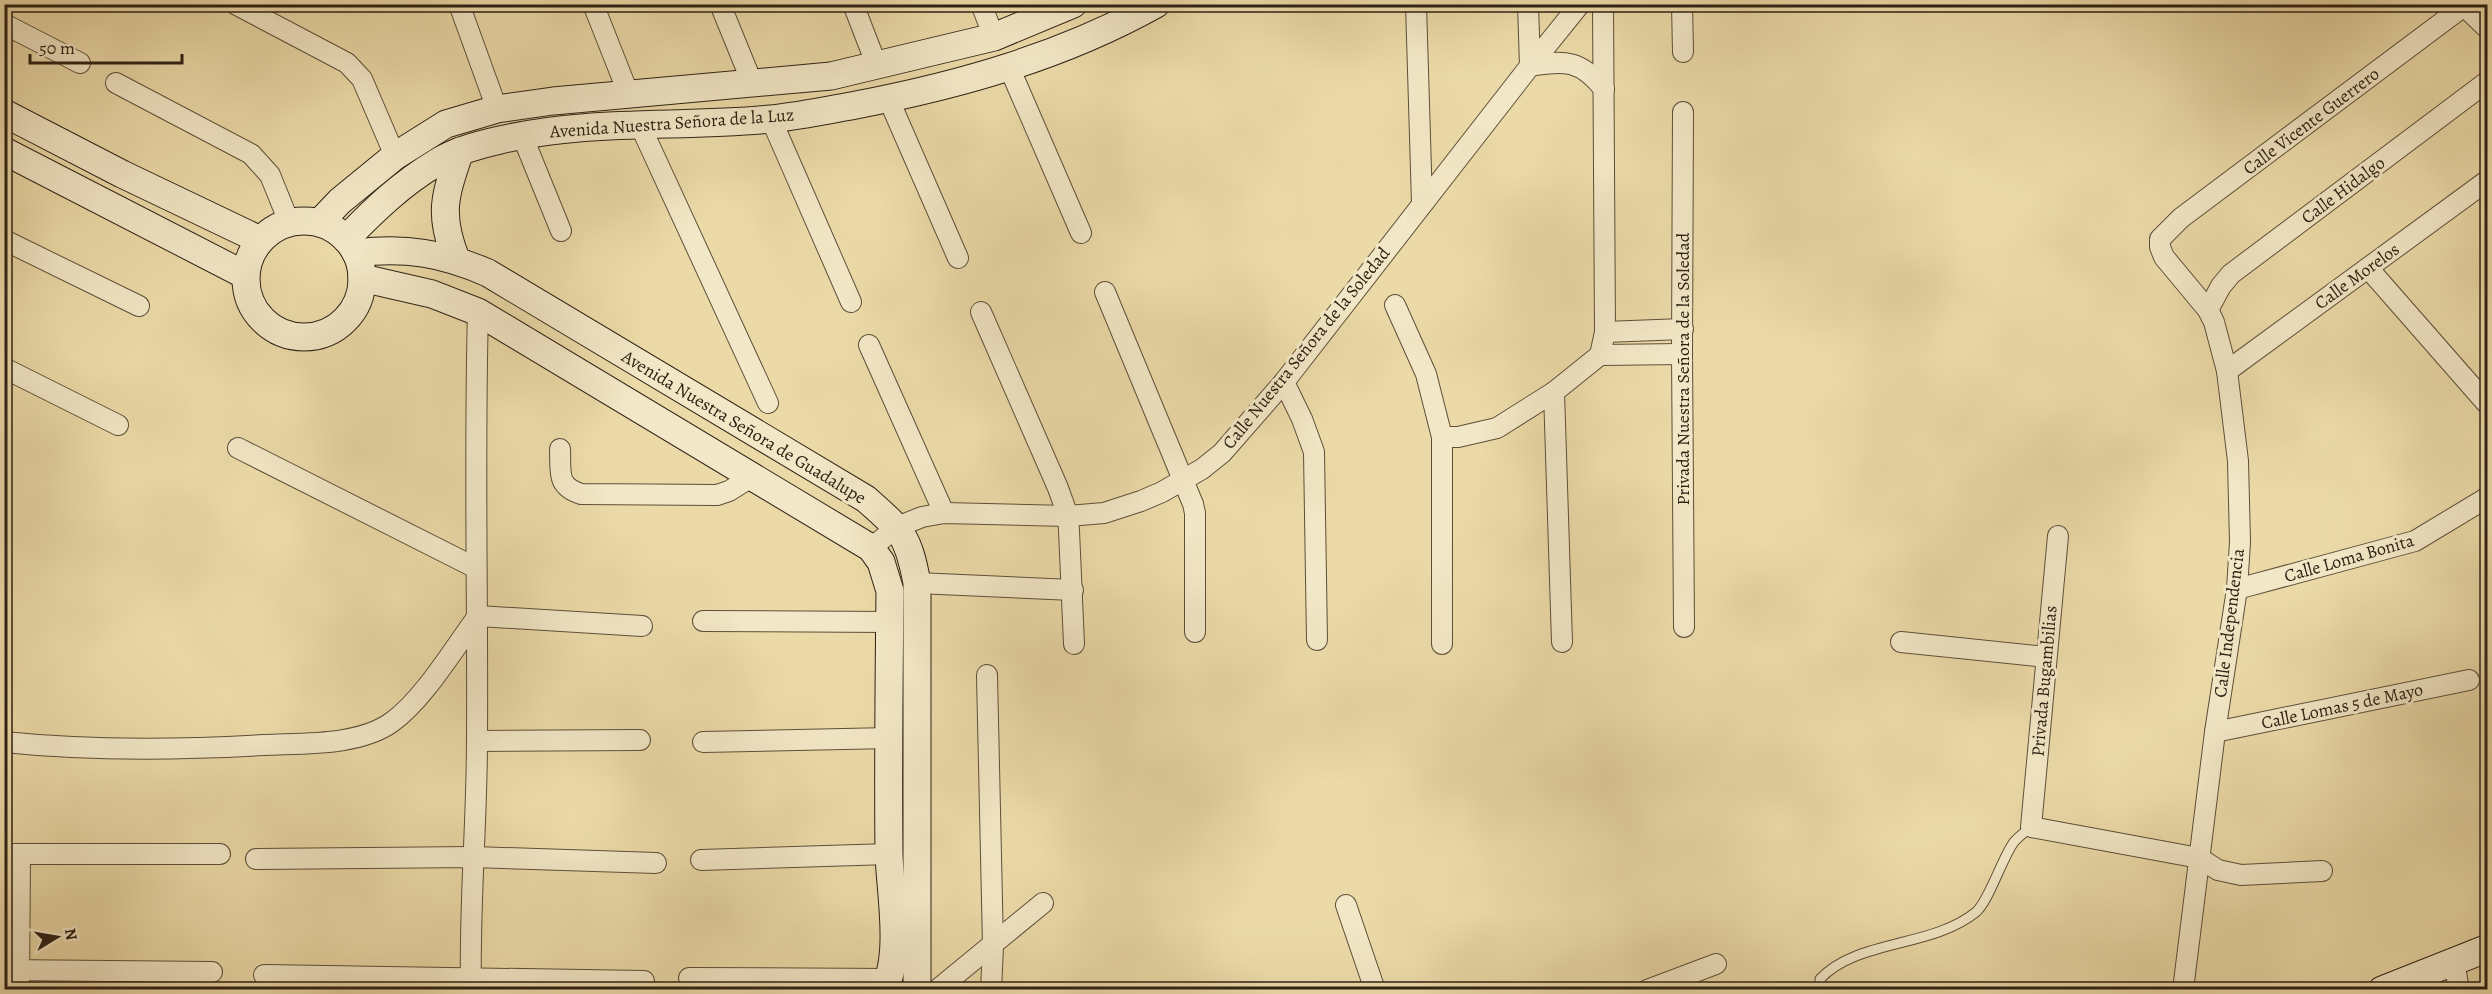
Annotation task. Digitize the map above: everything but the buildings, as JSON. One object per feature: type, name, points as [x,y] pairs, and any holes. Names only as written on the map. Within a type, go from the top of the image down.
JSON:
[{"type":"street","points":[[235,4],[347,63],[356,70],[395,156]]},
{"type":"street","points":[[459,4],[497,109]]},
{"type":"street","points":[[593,4],[629,95]]},
{"type":"street","points":[[720,4],[753,85]]},
{"type":"street","points":[[853,4],[877,66]]},
{"type":"street","points":[[981,4],[994,37]]},
{"type":"street","name":"Avenida Nuestra Señora de la Luz","points":[[320,222],[340,201],[395,156],[446,124],[497,109],[553,101],[753,85],[831,76],[994,37],[1073,4]]},
{"type":"street","name":"Avenida Nuestra Señora de la Luz","points":[[355,257],[389,195],[436,162],[460,151],[522,135],[558,129],[771,119],[889,100],[1009,67],[1087,39],[1156,4]]},
{"type":"street","points":[[1416,4],[1422,204]]},
{"type":"street","points":[[1528,4],[1530,66],[1552,62],[1573,64],[1590,72],[1604,89]]},
{"type":"street","name":"Calle Nuestra Señora de la Soledad","points":[[871,548],[897,527],[922,517],[944,513],[1089,516],[1121,508],[1185,480],[1222,453],[1284,382],[1580,4]]},
{"type":"street","points":[[1600,355],[1605,332],[1603,4]]},
{"type":"street","points":[[1682,4],[1683,52]]},
{"type":"street","points":[[2463,5],[2487,29]]},
{"type":"street","name":"Calle Vicente Guerrero","points":[[2160,239],[2181,218],[2463,5]]},
{"type":"street","points":[[4,24],[80,63]]},
{"type":"street","points":[[1009,67],[1081,233]]},
{"type":"street","name":"Calle Hidalgo","points":[[2208,310],[2221,286],[2231,274],[2487,81]]},
{"type":"street","points":[[116,83],[251,154],[270,175],[289,222]]},
{"type":"street","points":[[889,100],[958,258]]},
{"type":"street","name":"Privada Nuestra Señora de la Soledad","points":[[1683,112],[1683,627]]},
{"type":"street","points":[[4,113],[122,174],[260,240]]},
{"type":"street","points":[[771,119],[851,302]]},
{"type":"street","points":[[640,125],[768,404]]},
{"type":"street","points":[[522,135],[561,231]]},
{"type":"street","points":[[4,151],[245,275]]},
{"type":"street","points":[[456,259],[444,218],[446,192],[460,151]]},
{"type":"street","name":"Calle Morelos","points":[[2227,371],[2487,180]]},
{"type":"street","points":[[304,220],[320,222],[334,229],[355,257],[357,298],[346,318],[326,333],[307,338],[287,335],[270,326],[256,312],[248,294],[245,275],[250,256],[260,240],[273,229],[289,222],[304,220]]},
{"type":"street","name":"Calle Independencia","points":[[2160,239],[2164,257],[2208,310],[2219,337],[2227,371],[2238,461],[2240,542],[2237,589],[2215,732],[2183,990]]},
{"type":"street","points":[[4,240],[139,306]]},
{"type":"street","name":"Avenida Nuestra Señora de Guadalupe","points":[[355,257],[383,250],[418,251],[456,259],[488,273],[866,499],[897,527],[906,540],[917,583],[917,990]]},
{"type":"street","name":"Avenida Nuestra Señora de Guadalupe","points":[[355,257],[432,294],[478,312],[871,548]]},
{"type":"street","points":[[2368,268],[2487,405]]},
{"type":"street","points":[[1105,292],[1185,480],[1195,513],[1195,632]]},
{"type":"street","points":[[1395,305],[1426,374],[1442,438],[1442,644]]},
{"type":"street","points":[[471,984],[477,741],[478,616],[475,436],[478,312]]},
{"type":"street","points":[[981,312],[1068,516],[1074,645]]},
{"type":"street","points":[[1605,332],[1683,329]]},
{"type":"street","points":[[869,345],[944,513]]},
{"type":"street","points":[[1442,438],[1458,437],[1497,428],[1554,392],[1600,355],[1682,354]]},
{"type":"street","points":[[4,368],[118,425]]},
{"type":"street","points":[[1284,382],[1302,419],[1314,452],[1317,640]]},
{"type":"street","points":[[1554,392],[1562,642]]},
{"type":"street","points":[[238,448],[476,568]]},
{"type":"street","points":[[560,449],[561,480],[566,487],[580,494],[717,495],[729,491],[753,476]]},
{"type":"street","name":"Calle Loma Bonita","points":[[2237,589],[2415,541],[2487,497]]},
{"type":"street","name":"Privada Bugambilias","points":[[2031,827],[2058,536]]},
{"type":"street","points":[[689,978],[886,984],[893,945],[890,854],[890,591],[881,561],[871,548]]},
{"type":"street","points":[[917,583],[1072,590]]},
{"type":"street","points":[[478,616],[642,626]]},
{"type":"street","points":[[4,742],[136,750],[202,749],[345,740],[375,731],[392,722],[419,695],[478,616]]},
{"type":"street","points":[[703,621],[890,622]]},
{"type":"street","points":[[1901,642],[2046,657]]},
{"type":"street","points":[[987,675],[993,946],[991,990]]},
{"type":"street","name":"Calle Lomas 5 de Mayo","points":[[2215,732],[2469,680]]},
{"type":"street","points":[[703,742],[890,738]]},
{"type":"street","points":[[477,741],[640,740]]},
{"type":"street","points":[[2031,827],[2199,858],[2218,870],[2241,875],[2322,871]]},
{"type":"street","points":[[212,972],[14,976],[12,854],[220,854]]},
{"type":"street","points":[[700,860],[890,854]]},
{"type":"street","points":[[256,859],[474,857],[656,863]]},
{"type":"street","points":[[937,990],[1043,903]]},
{"type":"street","points":[[1346,905],[1374,990]]},
{"type":"street","points":[[2382,990],[2487,948]]},
{"type":"street","points":[[2454,961],[2459,990]]},
{"type":"street","points":[[1647,990],[1716,964]]},
{"type":"street","points":[[264,975],[471,984],[644,981]]},
{"type":"lane","points":[[1821,990],[1820,979],[1832,967],[1850,959],[1949,929],[1978,910],[2014,842],[2031,827]]}]
